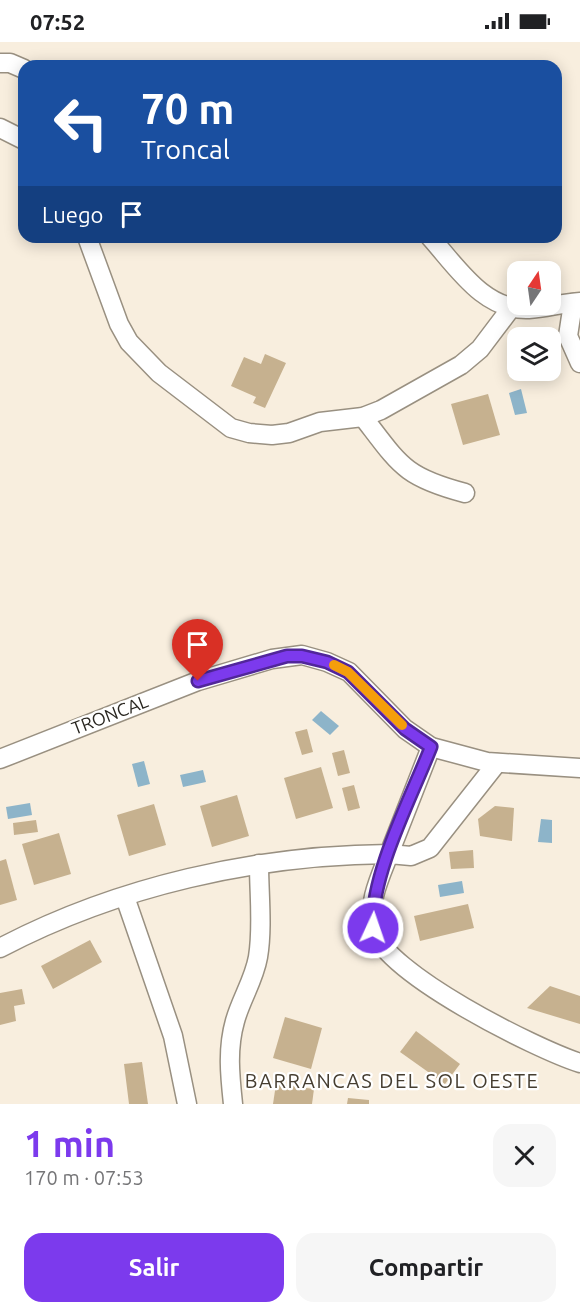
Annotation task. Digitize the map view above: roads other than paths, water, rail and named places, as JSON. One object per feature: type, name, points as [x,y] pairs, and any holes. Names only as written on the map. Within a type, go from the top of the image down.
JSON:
[{"type":"street","points":[[0,63],[10,63],[18,66]]},
{"type":"street","points":[[0,128],[18,137]]},
{"type":"street","points":[[89,243],[119,324],[129,342],[159,373],[231,428],[272,435],[289,433],[320,422],[363,417],[381,410],[461,365],[480,349],[507,313]]},
{"type":"street","points":[[435,243],[482,294],[507,306]]},
{"type":"street","points":[[561,304],[576,302],[568,336],[580,363]]},
{"type":"street","points":[[363,417],[402,467],[432,484],[465,493]]},
{"type":"street","name":"TRONCAL","points":[[0,759],[198,681],[287,656],[302,656],[327,662],[348,672],[405,729],[431,747],[459,756],[497,763],[580,768]]},
{"type":"street","points":[[431,747],[389,854],[372,908],[373,928],[379,944],[401,963],[481,1018],[526,1042],[580,1063]]},
{"type":"street","points":[[0,948],[153,887],[259,864],[337,854],[411,856],[430,848],[497,763]]},
{"type":"street","points":[[233,1104],[229,1063],[231,1038],[235,1019],[255,973],[258,954],[259,864]]},
{"type":"street","points":[[125,897],[173,1036],[187,1104]]},
{"type":"water","points":[[521,389],[527,413],[515,415],[509,393]]},
{"type":"water","points":[[321,711],[339,726],[330,735],[312,720]]},
{"type":"water","points":[[144,761],[150,784],[138,787],[132,764]]},
{"type":"water","points":[[203,770],[206,782],[183,787],[180,775]]},
{"type":"water","points":[[30,803],[32,815],[8,819],[6,807]]},
{"type":"water","points":[[541,819],[552,820],[552,843],[538,842]]},
{"type":"water","points":[[462,881],[464,893],[440,897],[438,885]]},
{"type":"district","name":"BARRANCAS DEL SOL OESTE","points":[[392,1081]]}]
